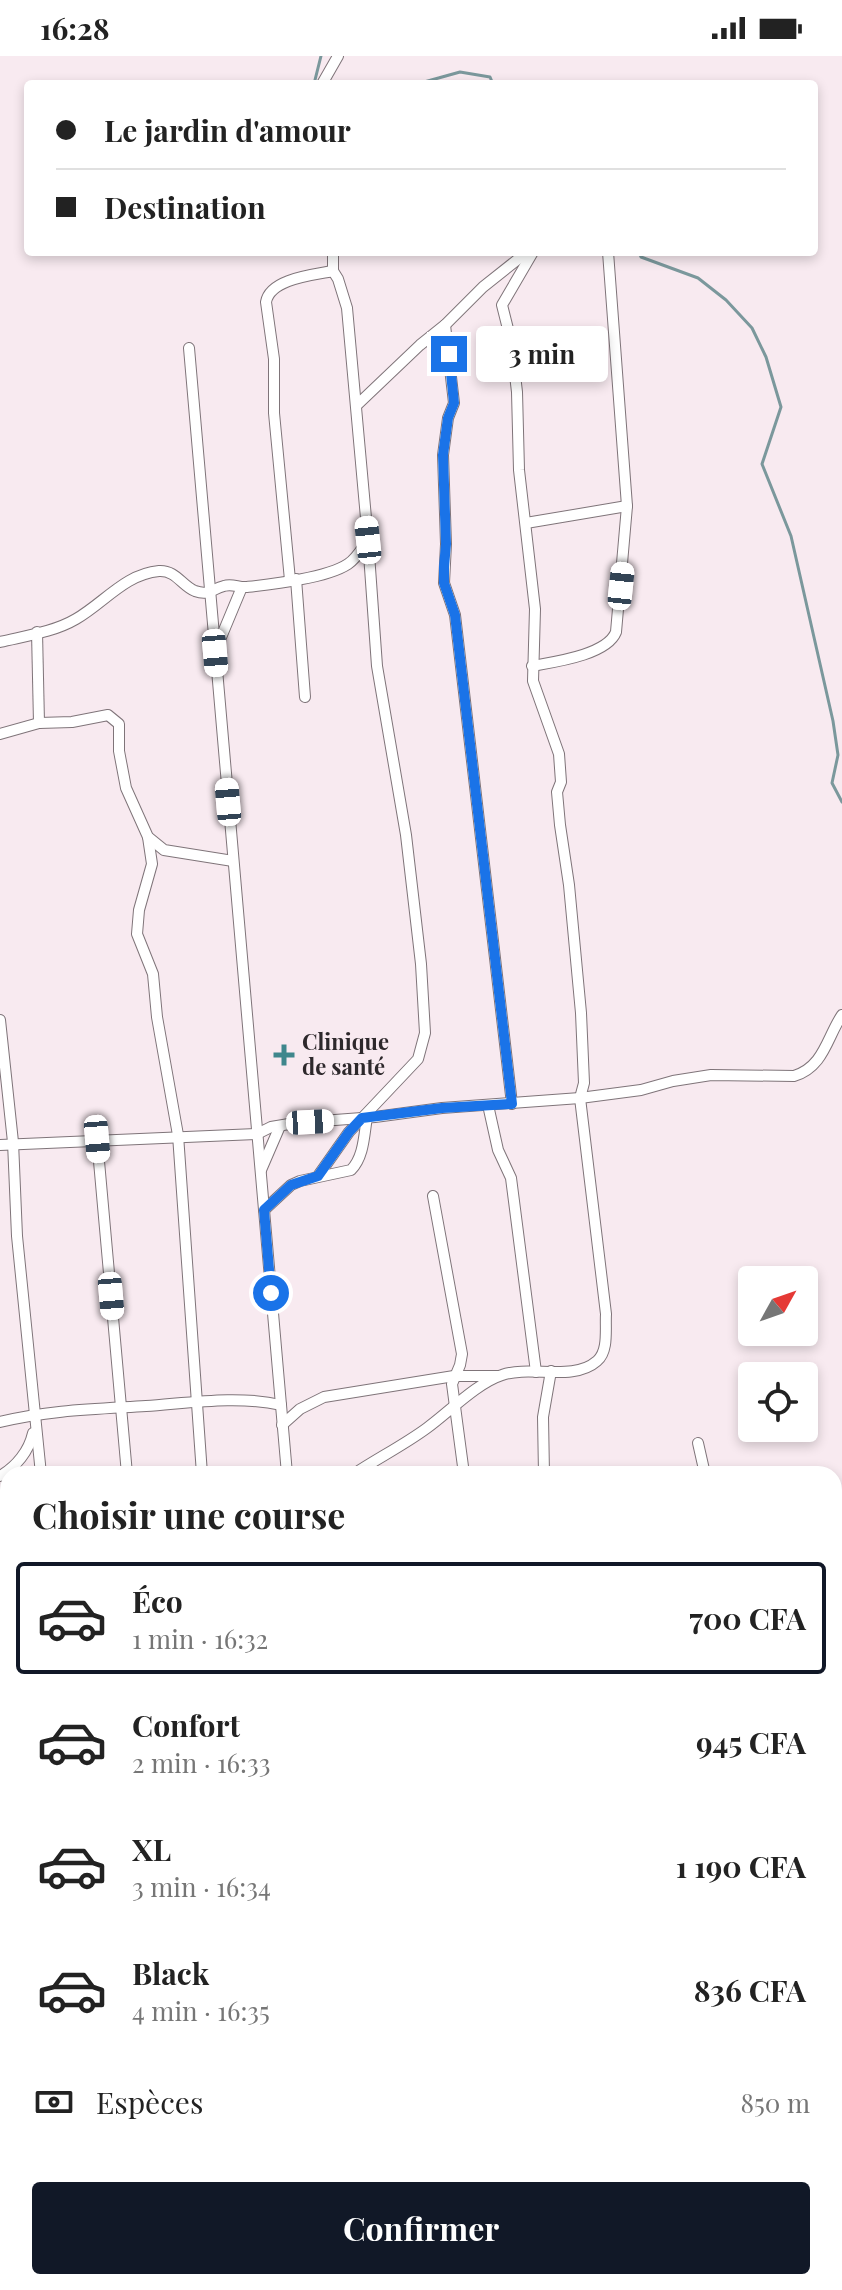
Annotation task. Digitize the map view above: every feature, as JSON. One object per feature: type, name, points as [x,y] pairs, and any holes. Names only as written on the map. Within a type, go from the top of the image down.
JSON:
[{"type":"street","points":[[324,80],[338,56]]},
{"type":"street","points":[[318,1176],[349,1132],[418,1059],[425,1033],[421,964],[406,835],[377,666],[347,308],[333,271],[333,256]]},
{"type":"street","points":[[357,405],[483,287],[525,256]]},
{"type":"street","points":[[282,1425],[300,1409],[324,1397],[454,1376],[499,1376],[520,1370],[573,1371],[595,1364],[602,1356],[606,1314],[580,1098],[584,1083],[581,1013],[557,792],[561,782],[559,754],[557,742],[535,692],[532,666],[535,609],[519,470],[511,341],[502,305],[528,256]]},
{"type":"street","points":[[532,666],[599,649],[613,640],[622,577],[627,506],[608,256]]},
{"type":"street","points":[[305,697],[274,413],[274,359],[266,302],[275,287],[333,271]]},
{"type":"street","points":[[445,325],[454,403],[448,418],[443,455],[444,583],[455,615],[512,1104]]},
{"type":"street","points":[[189,348],[286,1466]]},
{"type":"street","points":[[526,523],[627,506]]},
{"type":"street","points":[[0,642],[57,628],[74,620],[125,583],[158,571],[174,574],[194,591],[210,594],[226,585],[242,587],[293,580],[350,563],[368,540]]},
{"type":"street","points":[[215,653],[242,587]]},
{"type":"street","points":[[37,632],[39,723]]},
{"type":"street","points":[[0,734],[39,723],[72,722],[108,715],[116,720],[121,735],[119,751],[126,788],[148,837],[152,864],[139,910],[137,934],[153,974],[157,1017],[178,1135],[201,1466]]},
{"type":"street","points":[[148,837],[164,850],[233,861]]},
{"type":"street","points":[[0,1145],[13,1142],[257,1134],[280,1126],[442,1108],[580,1098],[641,1090],[711,1075],[771,1077],[805,1073],[828,1045],[842,1015]]},
{"type":"street","points":[[0,1020],[13,1142],[17,1236],[40,1466]]},
{"type":"street","points":[[488,1105],[498,1150],[511,1178],[536,1372]]},
{"type":"street","points":[[264,1210],[291,1185],[351,1170],[357,1164],[365,1118]]},
{"type":"street","points":[[260,1172],[280,1126]]},
{"type":"street","points":[[97,1139],[126,1466]]},
{"type":"street","points":[[433,1196],[462,1354],[452,1384],[463,1466]]},
{"type":"street","points":[[544,1466],[543,1417],[551,1371]]},
{"type":"street","points":[[366,1466],[499,1376]]},
{"type":"street","points":[[0,1422],[196,1403],[253,1401],[281,1405]]},
{"type":"street","points":[[14,1466],[31,1444],[35,1418]]},
{"type":"street","points":[[698,1443],[703,1466]]},
{"type":"waterway","points":[[315,80],[321,56]]},
{"type":"waterway","points":[[431,80],[460,72],[490,77],[491,80]]},
{"type":"waterway","points":[[641,256],[698,278],[726,300],[752,328],[766,357],[781,407],[762,464],[791,536],[833,721],[838,755],[832,783],[842,802]]},
{"type":"place","name":"Clinique de santé","points":[[284,1055]]},
{"type":"route","points":[[271,1293],[264,1210],[291,1185],[318,1176],[362,1118],[442,1108],[512,1104],[455,615],[444,583],[443,455],[448,418],[454,403],[449,354]]}]
